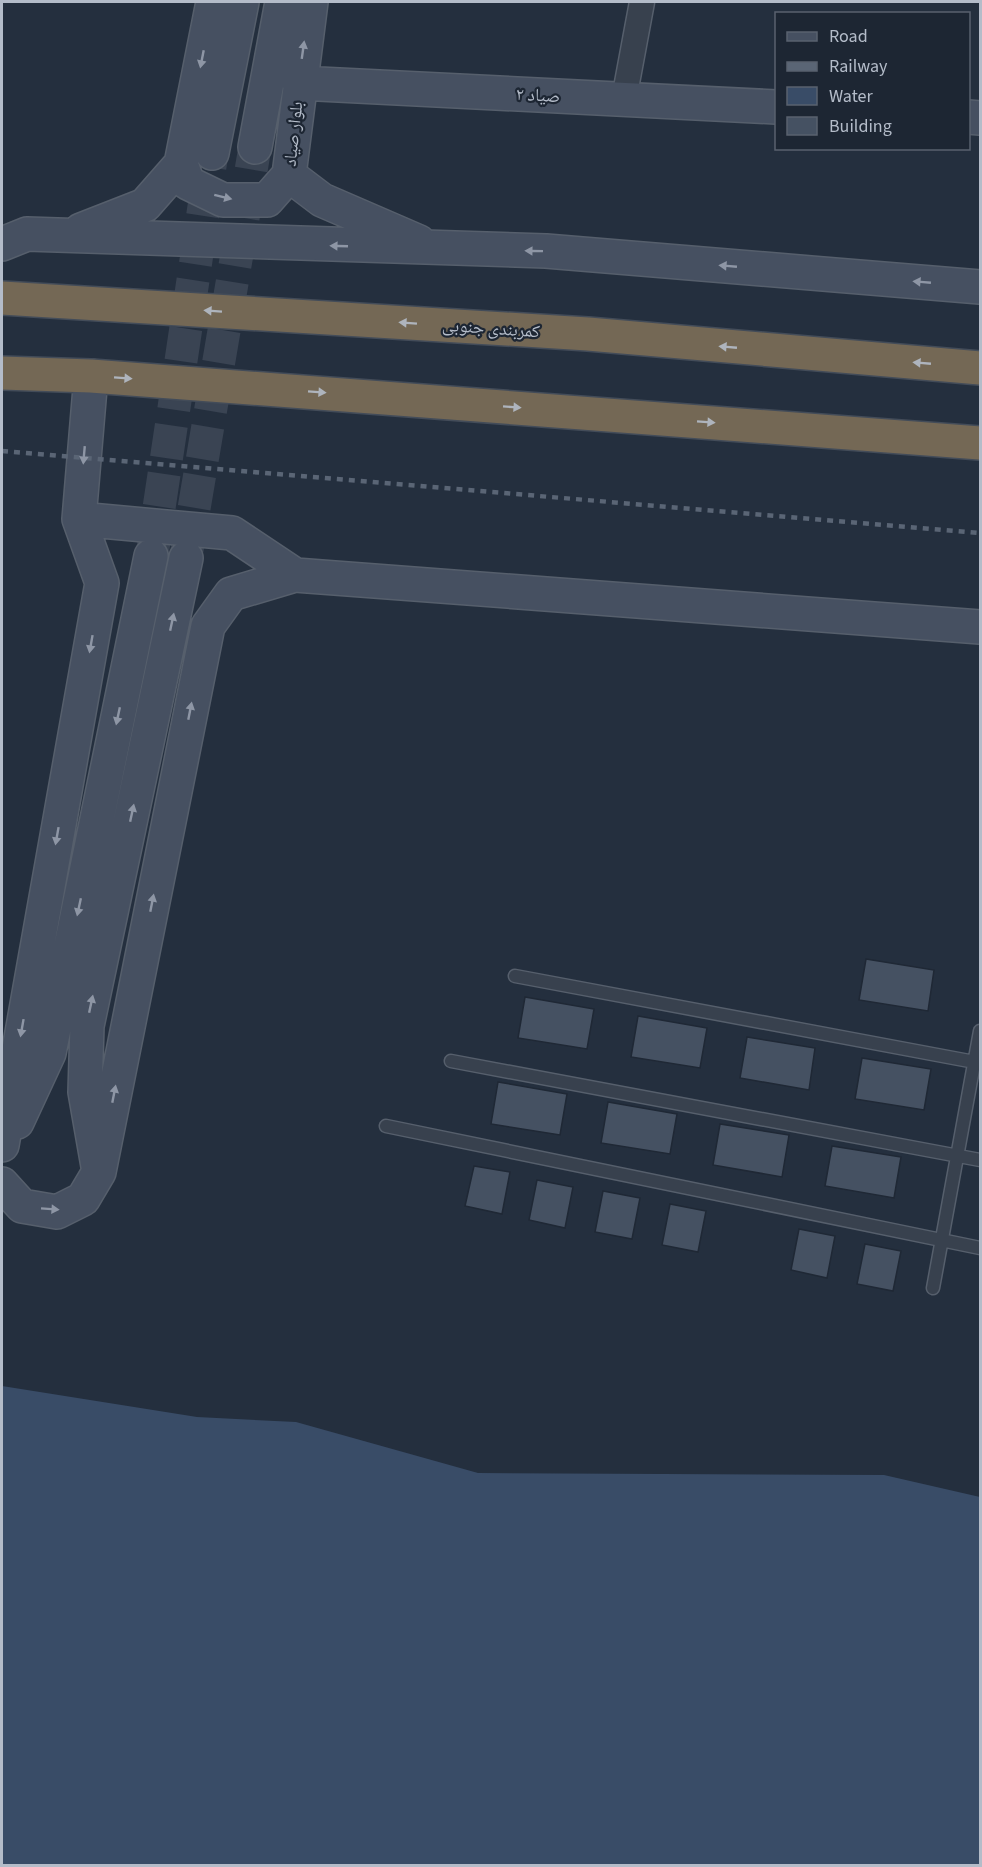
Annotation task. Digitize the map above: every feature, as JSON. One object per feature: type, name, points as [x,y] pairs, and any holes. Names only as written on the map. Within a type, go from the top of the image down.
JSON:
[{"type":"highway","name":"کمربندی جنوبی","points":[[2,298],[588,334],[981,368]]},
{"type":"highway","points":[[2,373],[91,376],[981,443]]},
{"type":"main road","points":[[68,235],[145,205],[181,164],[213,2]]},
{"type":"main road","points":[[212,153],[242,2]]},
{"type":"main road","points":[[255,147],[282,2]]},
{"type":"main road","name":"بلوار صیاد","points":[[312,2],[299,83],[289,175],[322,200],[435,248]]},
{"type":"main road","name":"صیاد ۲","points":[[299,83],[775,107]]},
{"type":"main road","points":[[181,164],[188,183],[224,200],[267,200],[289,175]]},
{"type":"main road","points":[[2,244],[27,234],[546,251],[981,287]]},
{"type":"main road","points":[[2,1146],[102,583],[79,519],[91,376]]},
{"type":"main road","points":[[79,519],[232,533],[295,575]]},
{"type":"main road","points":[[2,1146],[25,1108],[49,1053],[151,556]]},
{"type":"main road","points":[[99,1172],[85,1092],[87,1026],[186,558]]},
{"type":"main road","points":[[2,1184],[22,1206],[57,1212],[83,1199],[99,1172],[208,626],[231,594],[295,575],[981,627]]},
{"type":"street","points":[[624,99],[642,2]]},
{"type":"lane","points":[[515,976],[978,1062]]},
{"type":"lane","points":[[933,1288],[957,1155],[978,1062],[981,1031]]},
{"type":"lane","points":[[451,1061],[981,1160]]},
{"type":"lane","points":[[386,1126],[981,1248]]},
{"type":"water","points":[[2,1386],[197,1417],[296,1422],[478,1473],[884,1475],[980,1497],[980,1865],[2,1865]]},
{"type":"building","points":[[866,959],[934,970],[928,1011],[859,1000]]},
{"type":"building","points":[[525,997],[594,1009],[587,1049],[518,1038]]},
{"type":"building","points":[[638,1016],[707,1028],[700,1068],[631,1057]]},
{"type":"building","points":[[747,1037],[815,1048],[809,1090],[740,1078]]},
{"type":"building","points":[[862,1058],[931,1069],[924,1110],[855,1099]]},
{"type":"building","points":[[498,1082],[567,1094],[560,1135],[491,1124]]},
{"type":"building","points":[[608,1102],[677,1114],[670,1154],[601,1143]]},
{"type":"building","points":[[720,1124],[789,1135],[782,1177],[713,1165]]},
{"type":"building","points":[[832,1146],[901,1157],[894,1198],[825,1186]]},
{"type":"building","points":[[474,1166],[510,1172],[502,1214],[465,1206]]},
{"type":"building","points":[[537,1180],[573,1187],[565,1228],[529,1220]]},
{"type":"building","points":[[603,1191],[640,1198],[632,1239],[595,1232]]},
{"type":"building","points":[[670,1204],[706,1211],[698,1252],[662,1245]]},
{"type":"building","points":[[799,1229],[835,1236],[827,1278],[791,1270]]},
{"type":"building","points":[[865,1244],[901,1251],[893,1291],[857,1284]]},
{"type":"tunnel","points":[[186,556],[255,147]]},
{"type":"tunnel","points":[[152,555],[212,153]]},
{"type":"railway","points":[[2,451],[980,533]]}]
